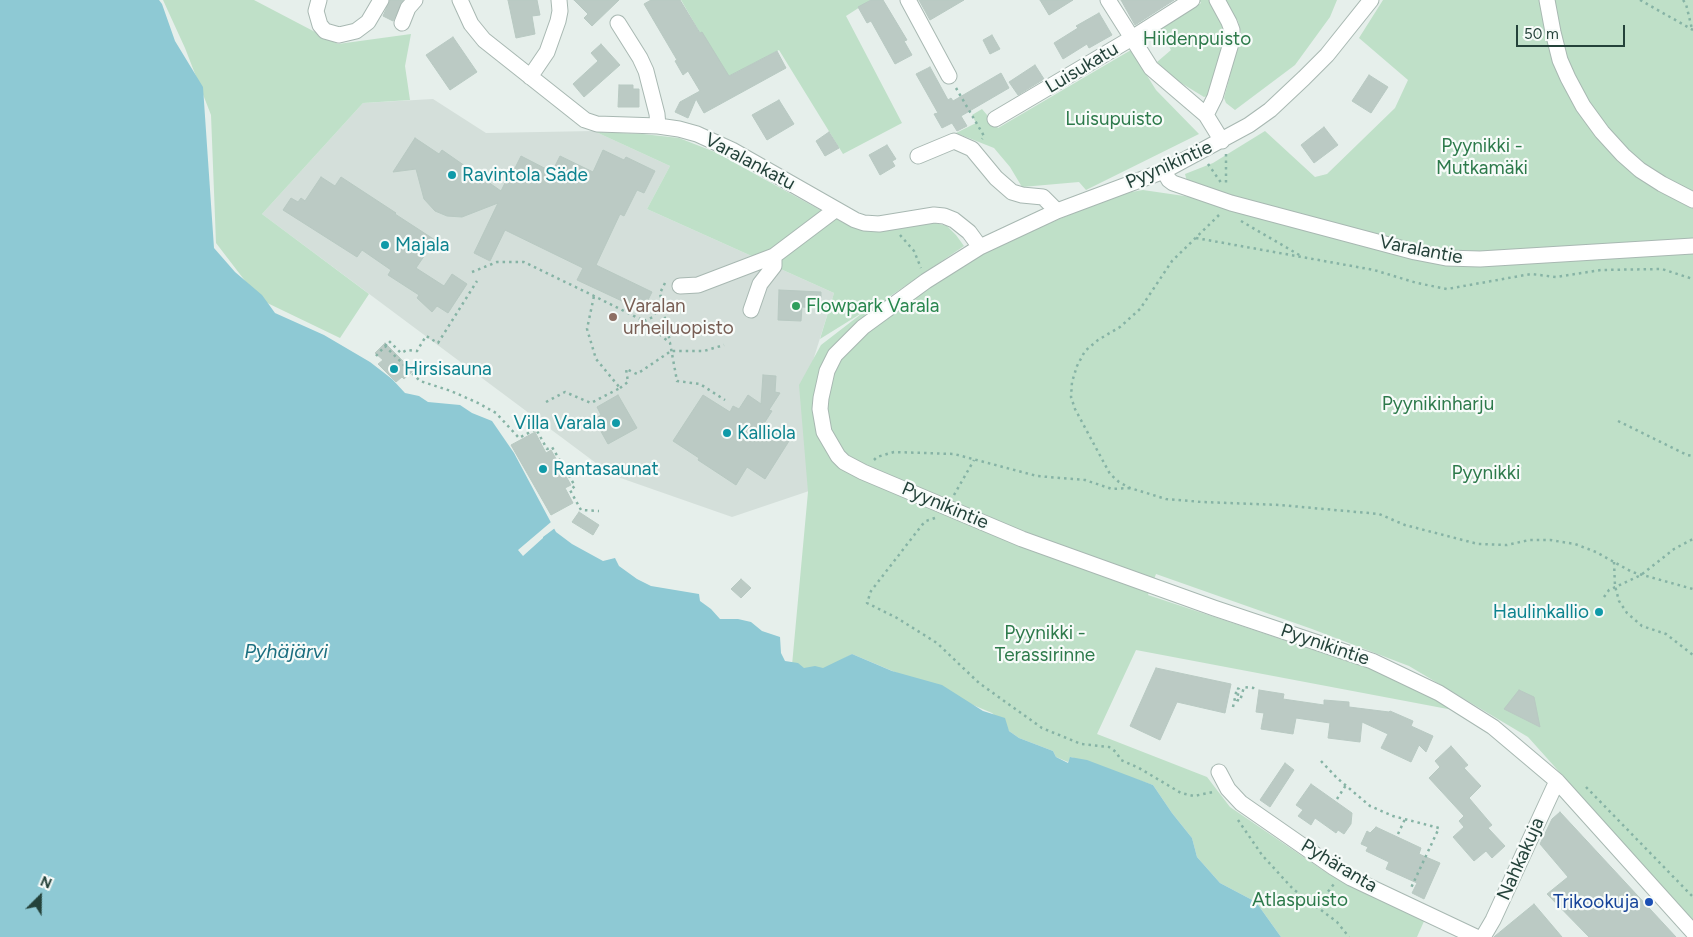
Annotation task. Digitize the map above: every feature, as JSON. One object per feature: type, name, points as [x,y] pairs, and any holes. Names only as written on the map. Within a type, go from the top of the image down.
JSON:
[{"type":"street","points":[[319,0],[316,11],[320,25],[325,31],[339,35],[356,31],[368,22],[381,0]]},
{"type":"street","points":[[402,23],[408,8],[415,0]]},
{"type":"street","name":"Varalankatu","points":[[460,0],[471,24],[484,40],[585,120],[597,124],[658,126],[679,129],[715,141],[855,220],[864,223],[889,223],[934,215],[944,216],[954,220],[969,232],[980,247]]},
{"type":"street","points":[[530,77],[547,52],[558,20],[560,0]]},
{"type":"street","points":[[908,0],[948,76]]},
{"type":"street","points":[[1108,0],[1151,68],[1206,115],[1224,147]]},
{"type":"street","name":"Luisukatu","points":[[996,119],[1192,0]]},
{"type":"street","points":[[1206,115],[1215,97],[1232,40],[1232,30],[1217,0]]},
{"type":"street","name":"Pyynikintie","points":[[1371,0],[1327,55],[1286,97],[1224,147],[1057,211],[980,247],[926,281],[863,327],[835,355],[824,380],[820,409],[824,432],[838,456],[844,462],[862,472],[1022,539],[1391,669],[1439,693],[1493,727],[1558,781],[1693,932]]},
{"type":"street","points":[[1547,0],[1560,60],[1583,106],[1622,155],[1640,170],[1662,184],[1693,200]]},
{"type":"street","points":[[618,23],[646,71],[658,114],[658,126]]},
{"type":"street","points":[[918,156],[954,141],[972,149],[996,178],[1012,192],[1022,196],[1043,196],[1057,211]]},
{"type":"street","name":"Varalantie","points":[[1164,171],[1173,183],[1229,197],[1415,252],[1446,258],[1480,259],[1693,246]]},
{"type":"street","points":[[673,282],[698,285],[774,256],[835,210]]},
{"type":"street","points":[[751,310],[760,284],[774,266],[774,256]]},
{"type":"street","name":"Pyhäranta","points":[[1219,772],[1228,789],[1241,802],[1343,873],[1476,937]]},
{"type":"street","name":"Nahkakuja","points":[[1484,937],[1558,781]]},
{"type":"path","points":[[1640,0],[1693,31]]},
{"type":"path","points":[[1683,0],[1686,4],[1693,31]]},
{"type":"path","points":[[948,76],[984,136],[972,149]]},
{"type":"path","points":[[1224,147],[1229,197],[1196,238],[1172,261],[1140,309],[1120,327],[1098,340],[1086,350],[1077,366],[1072,382],[1071,397],[1084,427],[1110,474],[1130,488],[1166,499],[1253,503],[1379,514],[1405,525],[1478,544],[1507,545],[1529,540],[1550,540],[1575,544],[1596,552],[1632,572],[1693,590]]},
{"type":"path","points":[[1238,220],[1304,258]]},
{"type":"path","points":[[889,223],[914,251],[926,281]]},
{"type":"path","points":[[1196,238],[1374,270],[1417,283],[1447,289],[1530,274],[1556,277],[1601,270],[1662,270],[1692,279]]},
{"type":"path","points":[[472,272],[497,262],[524,262],[644,321],[670,343]]},
{"type":"path","points":[[376,356],[389,342],[401,353],[407,350],[418,351],[426,336],[438,343],[477,281]]},
{"type":"path","points":[[673,282],[660,293],[677,381],[700,384],[725,400]]},
{"type":"path","points":[[594,296],[586,329],[596,359],[620,388]]},
{"type":"path","points":[[644,321],[653,316],[662,304]]},
{"type":"path","points":[[546,402],[565,392],[591,403],[628,382],[626,369],[638,374],[671,351],[704,351],[724,345]]},
{"type":"path","points":[[385,346],[420,381],[451,390],[478,402],[496,413],[519,438],[536,429],[548,449],[552,447],[575,486],[570,490],[580,510],[599,511]]},
{"type":"path","points":[[1618,421],[1687,455],[1693,456]]},
{"type":"path","points":[[862,472],[878,458],[894,452],[954,454],[1037,476],[1085,480],[1112,489],[1122,490],[1130,488]]},
{"type":"path","points":[[952,499],[974,460]]},
{"type":"path","points":[[938,518],[926,521],[922,525],[871,591],[867,603],[897,618],[937,643],[979,683],[1042,728],[1081,744],[1109,747],[1116,752],[1121,760],[1139,768],[1181,793],[1194,796],[1228,789]]},
{"type":"path","points":[[1604,597],[1615,586],[1641,575],[1674,549],[1693,539]]},
{"type":"path","points":[[1614,562],[1615,586],[1619,601],[1627,612],[1642,626],[1666,634],[1693,655]]},
{"type":"path","points":[[1232,707],[1237,688],[1240,689],[1238,700],[1240,700],[1244,687],[1253,688],[1255,685]]},
{"type":"path","points":[[1321,761],[1370,806],[1393,816],[1439,828],[1404,903]]},
{"type":"path","points":[[1337,799],[1346,785]]},
{"type":"path","points":[[1586,787],[1693,897]]},
{"type":"path","points":[[1236,815],[1262,855],[1293,889],[1337,922],[1348,937]]},
{"type":"path","points":[[1398,834],[1404,819]]},
{"type":"path","points":[[1316,907],[1343,873]]},
{"type":"shaded area","name":"Varalan urheiluopisto","points":[[433,99],[486,133],[594,131],[670,166],[647,209],[834,293],[803,393],[809,491],[732,517],[612,475],[262,214],[363,103]]},
{"type":"green space","points":[[163,0],[254,0],[338,44],[411,34],[405,66],[410,100],[363,103],[262,214],[369,294],[340,338],[259,299],[216,243],[211,115],[185,48]]},
{"type":"green space","points":[[681,0],[871,0],[846,16],[902,123],[843,154],[779,50],[724,79],[721,69]]},
{"type":"green space","name":"Hiidenpuisto","points":[[1199,0],[1211,0],[1226,32],[1211,95],[1204,97],[1173,78],[1157,62],[1171,50],[1159,28],[1201,3]]},
{"type":"green space","points":[[1222,0],[1337,0],[1330,17],[1295,65],[1235,110],[1226,103],[1224,98],[1241,34],[1238,21]]},
{"type":"green space","name":"Pyynikinharju","points":[[1383,0],[1693,0],[1693,921],[1528,737],[1409,666],[1312,629],[1156,574],[1148,595],[1368,668],[1409,685],[1453,710],[1136,650],[1097,734],[1207,777],[1230,807],[1327,873],[1425,919],[1417,937],[1281,937],[1256,902],[1220,883],[1197,857],[1192,838],[1153,785],[1071,757],[1068,762],[1056,757],[1053,751],[1019,738],[1009,731],[992,713],[852,654],[818,673],[792,665],[808,492],[799,385],[821,345],[865,311],[820,339],[834,293],[647,209],[670,166],[596,132],[679,138],[715,152],[842,222],[862,230],[884,231],[932,222],[947,226],[964,246],[886,299],[955,272],[1011,239],[1120,194],[1143,190],[1191,197],[1185,174],[1213,163],[1265,131],[1315,177],[1327,174],[1395,108],[1408,80],[1359,38]]},
{"type":"green space","name":"Luisupuisto","points":[[1131,50],[1156,90],[1199,134],[1086,190],[1079,182],[1022,187],[1010,167],[994,148],[956,133],[976,123],[972,115],[982,109],[998,128]]},
{"type":"water","name":"Pyhäjärvi","points":[[0,0],[159,0],[175,41],[203,87],[214,248],[235,272],[262,295],[275,313],[324,335],[370,362],[392,379],[405,393],[419,396],[428,402],[460,405],[472,413],[492,421],[514,453],[556,532],[572,544],[603,561],[615,558],[619,566],[651,586],[699,594],[700,601],[720,619],[738,619],[751,622],[762,631],[780,637],[781,653],[785,661],[798,663],[804,668],[815,666],[823,668],[852,654],[892,671],[942,685],[983,711],[1005,718],[1009,731],[1019,738],[1053,751],[1056,757],[1068,763],[1070,757],[1087,760],[1153,785],[1192,838],[1197,857],[1220,883],[1256,902],[1281,937],[0,937]]},
{"type":"pier","points":[[551,522],[555,528],[523,556],[518,550]]},
{"type":"building","points":[[390,0],[403,0],[393,21],[383,16]]},
{"type":"building","points":[[508,0],[537,0],[540,15],[532,16],[535,34],[516,38]]},
{"type":"building","points":[[574,0],[619,0],[592,26],[584,18],[588,14]]},
{"type":"building","points":[[651,0],[680,0],[729,76],[777,51],[786,68],[704,113],[696,99],[688,118],[675,112],[680,102],[700,91],[688,71],[683,75],[675,61],[677,60],[644,4]]},
{"type":"building","points":[[871,0],[883,0],[907,40],[904,41],[912,55],[895,64],[871,21],[867,23],[858,7]]},
{"type":"building","points":[[919,0],[964,0],[930,20]]},
{"type":"building","points":[[1040,0],[1073,0],[1049,15]]},
{"type":"building","points":[[1121,0],[1174,0],[1135,25]]},
{"type":"building","points":[[1099,13],[1112,35],[1089,48],[1087,44],[1063,59],[1054,43],[1078,28],[1076,26]]},
{"type":"building","points":[[992,35],[1000,49],[990,54],[983,40]]},
{"type":"building","points":[[453,37],[477,72],[450,90],[426,55]]},
{"type":"building","points":[[601,44],[620,65],[584,97],[573,84],[598,61],[591,53]]},
{"type":"building","points":[[1035,65],[1044,79],[1018,95],[1009,82]]},
{"type":"building","points":[[930,67],[948,100],[951,98],[953,101],[1001,73],[1009,88],[961,116],[967,126],[957,131],[952,123],[942,128],[934,114],[938,113],[916,74]]},
{"type":"building","points":[[1369,75],[1388,87],[1371,113],[1352,101]]},
{"type":"building","points":[[619,85],[633,85],[633,89],[639,89],[639,107],[618,107]]},
{"type":"building","points":[[779,100],[794,124],[767,140],[752,115]]},
{"type":"building","points":[[1324,127],[1338,145],[1314,163],[1301,145]]},
{"type":"building","points":[[829,132],[839,148],[825,156],[816,141]]},
{"type":"building","points":[[415,138],[439,154],[442,150],[501,191],[505,183],[507,184],[521,156],[552,172],[560,156],[593,172],[603,150],[624,160],[626,157],[655,171],[644,193],[637,190],[624,216],[620,214],[596,265],[652,292],[643,310],[577,280],[583,268],[505,230],[490,261],[474,253],[498,203],[462,217],[447,216],[435,211],[424,199],[416,169],[393,172]]},
{"type":"building","points":[[887,145],[896,159],[892,161],[895,166],[880,175],[869,155]]},
{"type":"building","name":"Majala","points":[[321,177],[335,186],[341,177],[435,240],[416,268],[444,286],[452,274],[467,284],[448,313],[437,306],[432,312],[417,298],[419,295],[388,275],[391,270],[362,250],[357,257],[283,210],[291,198],[298,202],[301,198],[305,201]]},
{"type":"building","points":[[779,290],[821,292],[821,308],[802,307],[801,321],[778,320]]},
{"type":"building","name":"Hirsisauna","points":[[385,343],[413,371],[404,379],[402,377],[396,382],[378,364],[383,360],[375,353]]},
{"type":"building","name":"Kalliola","points":[[763,375],[776,376],[775,392],[780,393],[769,410],[772,411],[763,425],[789,441],[765,479],[747,467],[736,485],[673,441],[703,395],[730,412],[733,406],[739,409],[748,395],[761,404]]},
{"type":"building","name":"Villa Varala","points":[[618,395],[637,428],[608,444],[594,419],[601,415],[597,407]]},
{"type":"building","name":"Rantasaunat","points":[[535,432],[546,453],[551,450],[571,485],[565,488],[573,503],[551,515],[511,445]]},
{"type":"building","points":[[579,512],[599,525],[593,535],[572,522]]},
{"type":"building","points":[[741,579],[751,588],[741,598],[731,589]]},
{"type":"building","points":[[1156,668],[1231,684],[1225,713],[1177,702],[1160,740],[1130,726]]},
{"type":"building","points":[[1259,690],[1284,694],[1283,699],[1324,705],[1324,700],[1349,702],[1349,707],[1390,711],[1413,721],[1411,726],[1433,736],[1426,752],[1419,745],[1411,762],[1381,748],[1388,734],[1362,722],[1360,742],[1328,738],[1330,723],[1296,718],[1293,734],[1261,729],[1264,713],[1256,712]]},
{"type":"building","points":[[1519,690],[1534,697],[1540,727],[1504,709]]},
{"type":"building","points":[[1451,746],[1468,765],[1464,768],[1481,786],[1469,798],[1492,825],[1488,828],[1505,846],[1492,858],[1486,851],[1474,861],[1453,837],[1464,827],[1459,821],[1464,816],[1429,778],[1440,767],[1435,761]]},
{"type":"building","points":[[1285,763],[1294,770],[1270,807],[1260,800]]},
{"type":"building","points":[[1311,784],[1352,813],[1351,824],[1344,834],[1338,830],[1336,833],[1315,818],[1311,825],[1298,816],[1303,810],[1296,805]]},
{"type":"building","points":[[1560,812],[1676,937],[1589,937],[1547,894],[1568,877],[1540,844],[1552,819]]},
{"type":"building","points":[[1376,827],[1421,848],[1419,854],[1440,863],[1424,899],[1412,893],[1417,883],[1386,869],[1389,862],[1366,851],[1368,847],[1361,844],[1367,831],[1370,833]]},
{"type":"building","points":[[1534,904],[1562,937],[1494,937],[1495,936]]},
{"type":"place","name":"Ravintola Säde","points":[[452,175]]},
{"type":"place","name":"Majala","points":[[385,245]]},
{"type":"place","name":"Flowpark Varala","points":[[796,306]]},
{"type":"place","name":"Varalan urheiluopisto","points":[[613,317]]},
{"type":"place","name":"Hirsisauna","points":[[394,369]]},
{"type":"place","name":"Villa Varala","points":[[616,423]]},
{"type":"place","name":"Kalliola","points":[[727,433]]},
{"type":"place","name":"Rantasaunat","points":[[543,469]]},
{"type":"place","name":"Haulinkallio","points":[[1599,612]]},
{"type":"place","name":"Trikookuja","points":[[1649,902]]},
{"type":"park label","name":"Pyynikki - Mutkamäki","points":[[1482,157]]},
{"type":"park label","name":"Pyynikki","points":[[1486,473]]},
{"type":"park label","name":"Pyynikki - Terassirinne","points":[[1045,644]]},
{"type":"park label","name":"Atlaspuisto","points":[[1300,900]]}]
